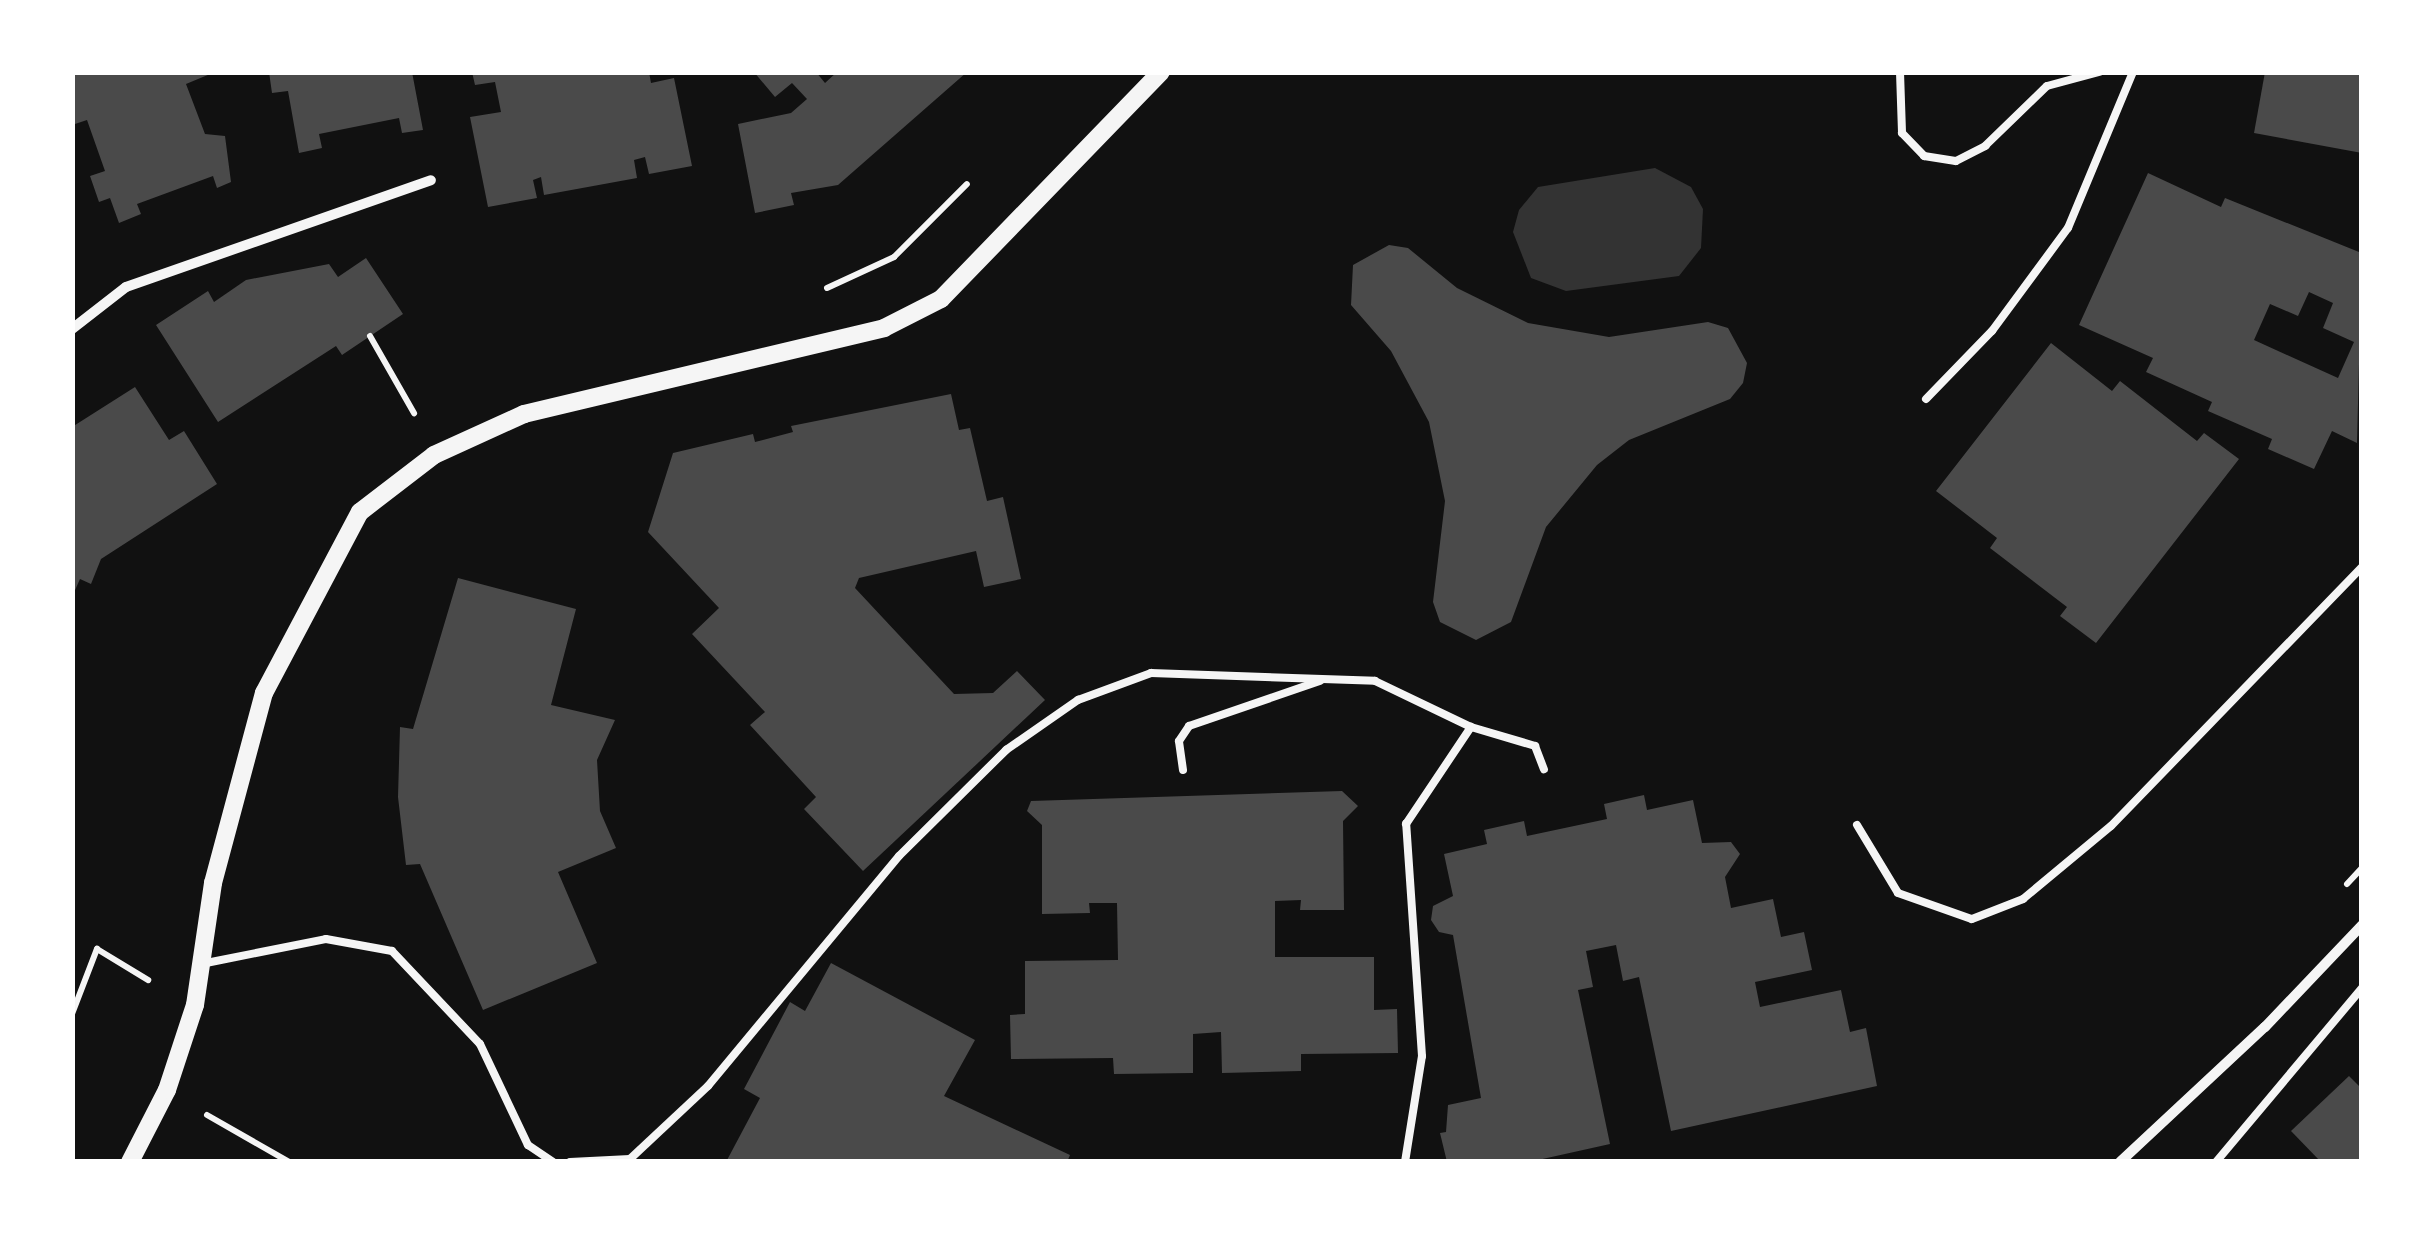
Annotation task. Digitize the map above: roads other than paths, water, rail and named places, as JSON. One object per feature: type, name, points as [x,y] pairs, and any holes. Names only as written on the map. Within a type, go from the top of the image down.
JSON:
[{"type":"street","points":[[130,1162],[167,1090],[195,1005],[213,883],[264,692],[360,512],[434,456],[524,414],[884,328],[941,299],[1161,72]]},
{"type":"street","points":[[72,329],[126,286],[431,180]]},
{"type":"street","points":[[2120,1162],[2265,1027],[2362,925]]},
{"type":"lane","points":[[1900,72],[1902,133],[1924,156],[1956,161],[1984,146],[2048,86],[2098,72]]},
{"type":"lane","points":[[1926,399],[1992,331],[2068,228],[2133,72]]},
{"type":"lane","points":[[1856,825],[1898,893],[1972,918],[2023,899],[2112,826],[2362,567]]},
{"type":"lane","points":[[570,1162],[630,1158],[708,1086],[899,856],[1006,750],[1078,700],[1152,672],[1374,681],[1471,728],[1535,746],[1544,770]]},
{"type":"lane","points":[[1183,770],[1179,741],[1189,726],[1324,679]]},
{"type":"lane","points":[[1405,1162],[1422,1056],[1406,824],[1471,728]]},
{"type":"lane","points":[[201,964],[326,939],[392,951],[480,1044],[528,1145],[553,1162]]},
{"type":"lane","points":[[2216,1162],[2362,988]]}]
